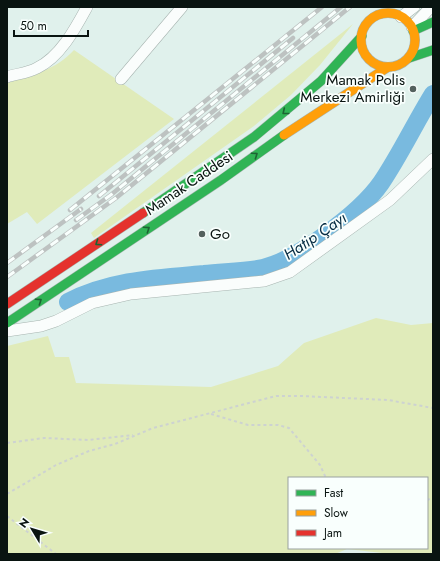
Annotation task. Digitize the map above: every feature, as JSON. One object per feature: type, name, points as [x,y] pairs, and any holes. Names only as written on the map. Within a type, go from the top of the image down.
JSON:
[{"type":"main road","name":"Mamak Caddesi","points":[[7,304],[211,168],[266,127],[321,81],[363,32],[371,7]]},
{"type":"main road","points":[[409,58],[415,43],[412,29],[399,13],[377,16],[363,32],[362,44],[368,58],[374,63],[388,67],[396,66],[409,58],[433,50]]},
{"type":"main road","points":[[412,29],[433,22]]},
{"type":"main road","name":"Mamak Caddesi","points":[[7,323],[221,180],[284,135],[388,67]]},
{"type":"street","points":[[7,77],[36,68],[54,56],[78,23],[86,7]]},
{"type":"street","points":[[122,79],[135,61],[182,7]]},
{"type":"street","points":[[399,13],[414,7]]},
{"type":"street","points":[[412,29],[431,7]]},
{"type":"street","points":[[7,331],[41,326],[56,321],[92,303],[131,294],[264,281],[290,272],[390,200],[433,159]]},
{"type":"path","points":[[7,494],[56,465],[89,451],[115,444],[153,428],[268,398],[288,396],[388,400],[433,408]]},
{"type":"path","points":[[211,414],[248,425],[278,425],[289,428],[320,464],[326,477]]},
{"type":"path","points":[[7,443],[44,438],[88,440],[137,435]]},
{"type":"path","points":[[7,516],[56,554]]},
{"type":"green space","points":[[353,24],[320,65],[291,95],[254,126],[94,238],[91,233]]},
{"type":"green space","points":[[74,50],[174,119],[37,224],[27,212],[7,224],[7,83],[43,71],[67,57]]},
{"type":"green space","points":[[376,318],[411,325],[433,323],[433,554],[391,554],[347,549],[335,554],[7,554],[7,346],[48,336],[55,357],[69,357],[76,383],[211,387],[278,366],[304,343]]},
{"type":"waterway","name":"Hatip Çayı","points":[[68,302],[100,289],[134,281],[258,269],[273,265],[307,247],[342,222],[358,208],[381,183],[433,94]]},
{"type":"railway","points":[[70,210],[322,7]]},
{"type":"railway","points":[[76,220],[112,194],[341,7]]},
{"type":"railway","points":[[7,277],[116,198],[350,7]]},
{"type":"railway","points":[[99,196],[293,38]]},
{"type":"railway","points":[[7,263],[81,209]]},
{"type":"traffic: fast","points":[[413,31],[433,22]]},
{"type":"traffic: fast","points":[[143,213],[254,137],[321,81],[362,36]]},
{"type":"traffic: fast","points":[[409,58],[433,50]]},
{"type":"traffic: fast","points":[[7,323],[221,180],[284,135]]},
{"type":"traffic: slow","points":[[388,13],[398,15],[407,21],[413,30],[415,40],[413,50],[407,59],[398,65],[388,67],[378,65],[369,59],[363,50],[361,40],[363,30],[369,21],[378,15],[388,13]]},
{"type":"traffic: slow","points":[[284,135],[388,67]]},
{"type":"traffic: jam","points":[[7,304],[143,213]]},
{"type":"place","name":"Mamak Polis Merkezi Amirliği","points":[[413,89]]},
{"type":"place","name":"Go","points":[[202,234]]}]
